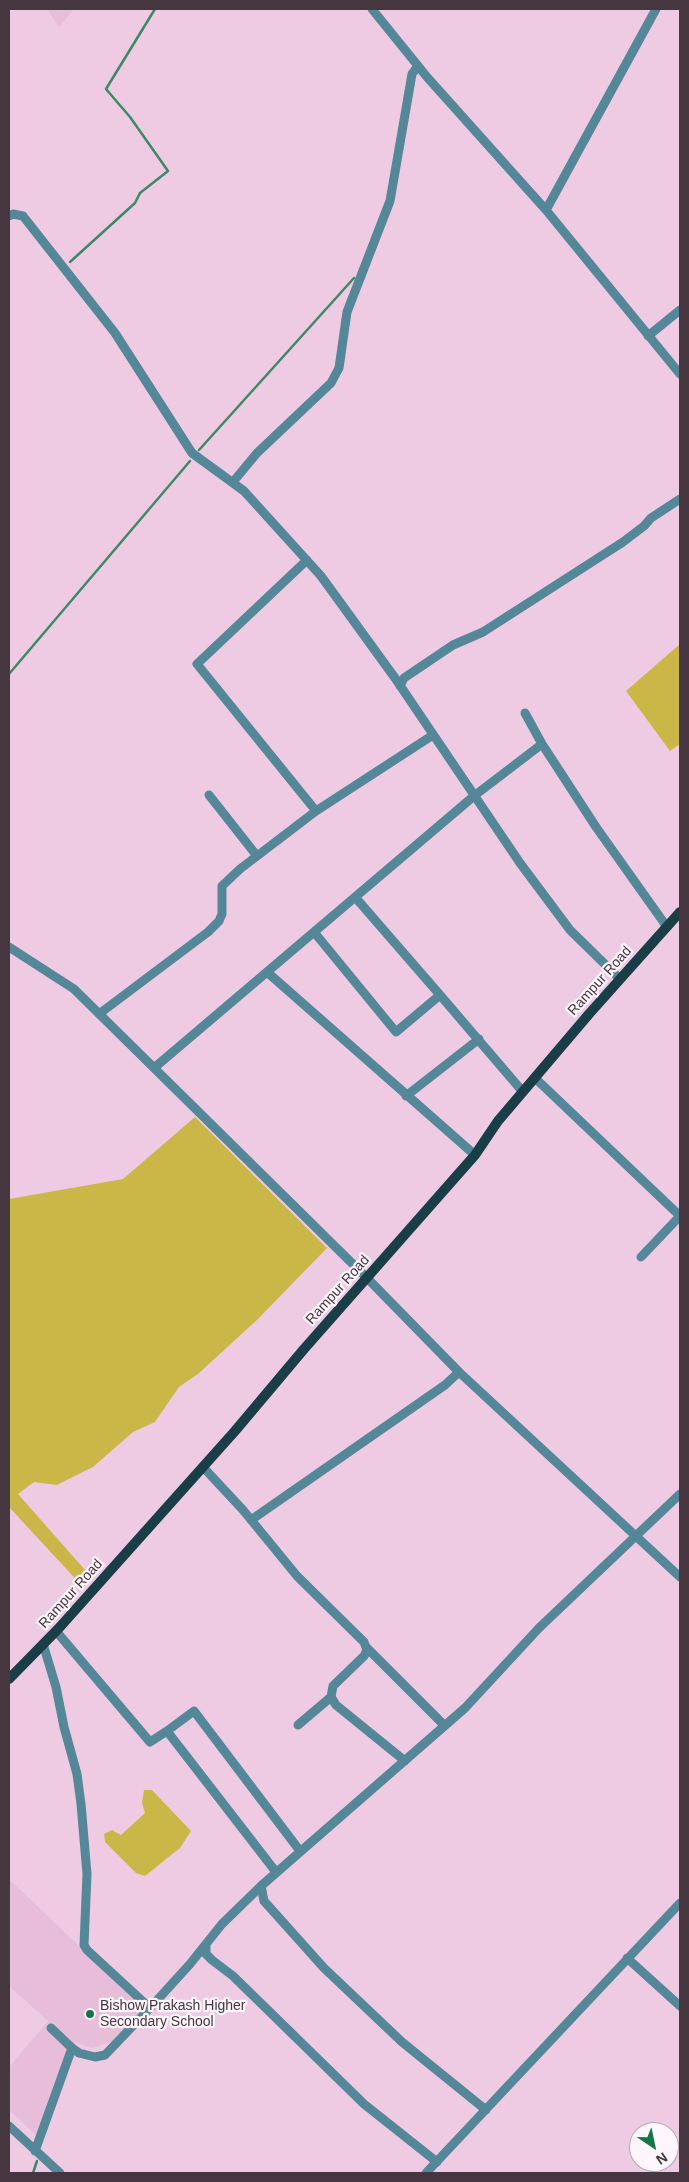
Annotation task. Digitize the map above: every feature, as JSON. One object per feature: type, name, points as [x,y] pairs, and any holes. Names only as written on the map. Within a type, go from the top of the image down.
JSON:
[{"type":"main road","name":"Rampur Road","points":[[9,1680],[56,1631],[203,1467],[475,1155],[498,1122],[523,1092],[680,912]]},
{"type":"street","points":[[372,9],[418,66],[546,210],[680,374]]},
{"type":"street","points":[[546,210],[656,9]]},
{"type":"street","points":[[233,482],[257,453],[331,383],[339,368],[347,312],[390,201],[412,74],[418,66]]},
{"type":"street","points":[[9,216],[13,214],[23,216],[114,333],[192,454],[244,491],[307,560],[400,686],[520,864],[570,930],[620,979]]},
{"type":"street","points":[[648,336],[680,310]]},
{"type":"street","points":[[400,686],[404,678],[453,645],[483,632],[623,542],[644,526],[651,518],[680,499]]},
{"type":"street","points":[[307,560],[197,664],[316,811]]},
{"type":"street","points":[[525,712],[542,744],[596,828],[667,927]]},
{"type":"street","points":[[99,1014],[208,932],[219,921],[222,914],[222,886],[257,856],[316,811],[433,735]]},
{"type":"street","points":[[154,1068],[474,796],[542,744]]},
{"type":"street","points":[[209,795],[257,856]]},
{"type":"street","points":[[355,897],[523,1092]]},
{"type":"street","points":[[314,932],[396,1032],[440,995]]},
{"type":"street","points":[[9,947],[74,989],[367,1278],[459,1372],[680,1577]]},
{"type":"street","points":[[267,972],[475,1155]]},
{"type":"street","points":[[406,1096],[479,1039]]},
{"type":"street","points":[[535,1078],[680,1216],[641,1257]]},
{"type":"street","points":[[251,1520],[445,1385],[459,1372]]},
{"type":"street","points":[[203,1467],[251,1520],[297,1576],[444,1724]]},
{"type":"street","points":[[51,2028],[79,2053],[95,2057],[105,2055],[190,1964],[222,1924],[276,1872],[444,1724],[465,1708],[539,1628],[680,1494]]},
{"type":"street","points":[[56,1631],[150,1742],[194,1711],[300,1851]]},
{"type":"street","points":[[43,1644],[56,1687],[64,1727],[77,1774],[87,1874],[84,1945],[87,1950],[150,2008]]},
{"type":"street","points":[[298,1725],[331,1697],[333,1686],[364,1656],[367,1650],[366,1647]]},
{"type":"street","points":[[331,1697],[336,1705],[404,1761]]},
{"type":"street","points":[[167,1731],[276,1872]]},
{"type":"street","points":[[261,1886],[264,1901],[324,1968],[402,2042],[486,2110]]},
{"type":"street","points":[[426,2173],[627,1958],[679,1908]]},
{"type":"street","points":[[206,1944],[206,1954],[233,1976],[364,2104],[437,2162]]},
{"type":"street","points":[[627,1958],[680,2006]]},
{"type":"street","points":[[190,1964],[203,1959],[214,1962]]},
{"type":"street","points":[[35,2151],[72,2048]]},
{"type":"street","points":[[9,2126],[60,2173]]},
{"type":"shaded area","points":[[47,9],[74,9],[59,27]]},
{"type":"shaded area","points":[[680,644],[680,744],[670,751],[626,691]]},
{"type":"shaded area","points":[[195,1117],[327,1248],[258,1319],[198,1374],[179,1387],[155,1422],[133,1432],[93,1467],[57,1485],[34,1482],[18,1494],[93,1579],[83,1587],[9,1507],[9,1199],[123,1179]]},
{"type":"shaded area","points":[[144,1790],[152,1790],[191,1831],[180,1848],[145,1876],[136,1873],[105,1842],[104,1834],[112,1830],[121,1835],[145,1813],[142,1803]]},
{"type":"shaded area","name":"Bishow Prakash Higher Secondary School","points":[[9,1879],[144,2008],[121,2039],[92,2048],[76,2043],[72,2048],[38,2137],[9,2110],[9,2067],[48,2021],[9,1986]]},
{"type":"waterway","points":[[70,262],[135,203],[140,193],[168,171],[130,117],[106,89],[155,9]]},
{"type":"waterway","points":[[199,450],[354,278]]},
{"type":"waterway","points":[[9,674],[190,461]]},
{"type":"waterway","points":[[33,2173],[37,2161]]},
{"type":"place","name":"Bishow Prakash Higher Secondary School","points":[[90,2014]]}]
